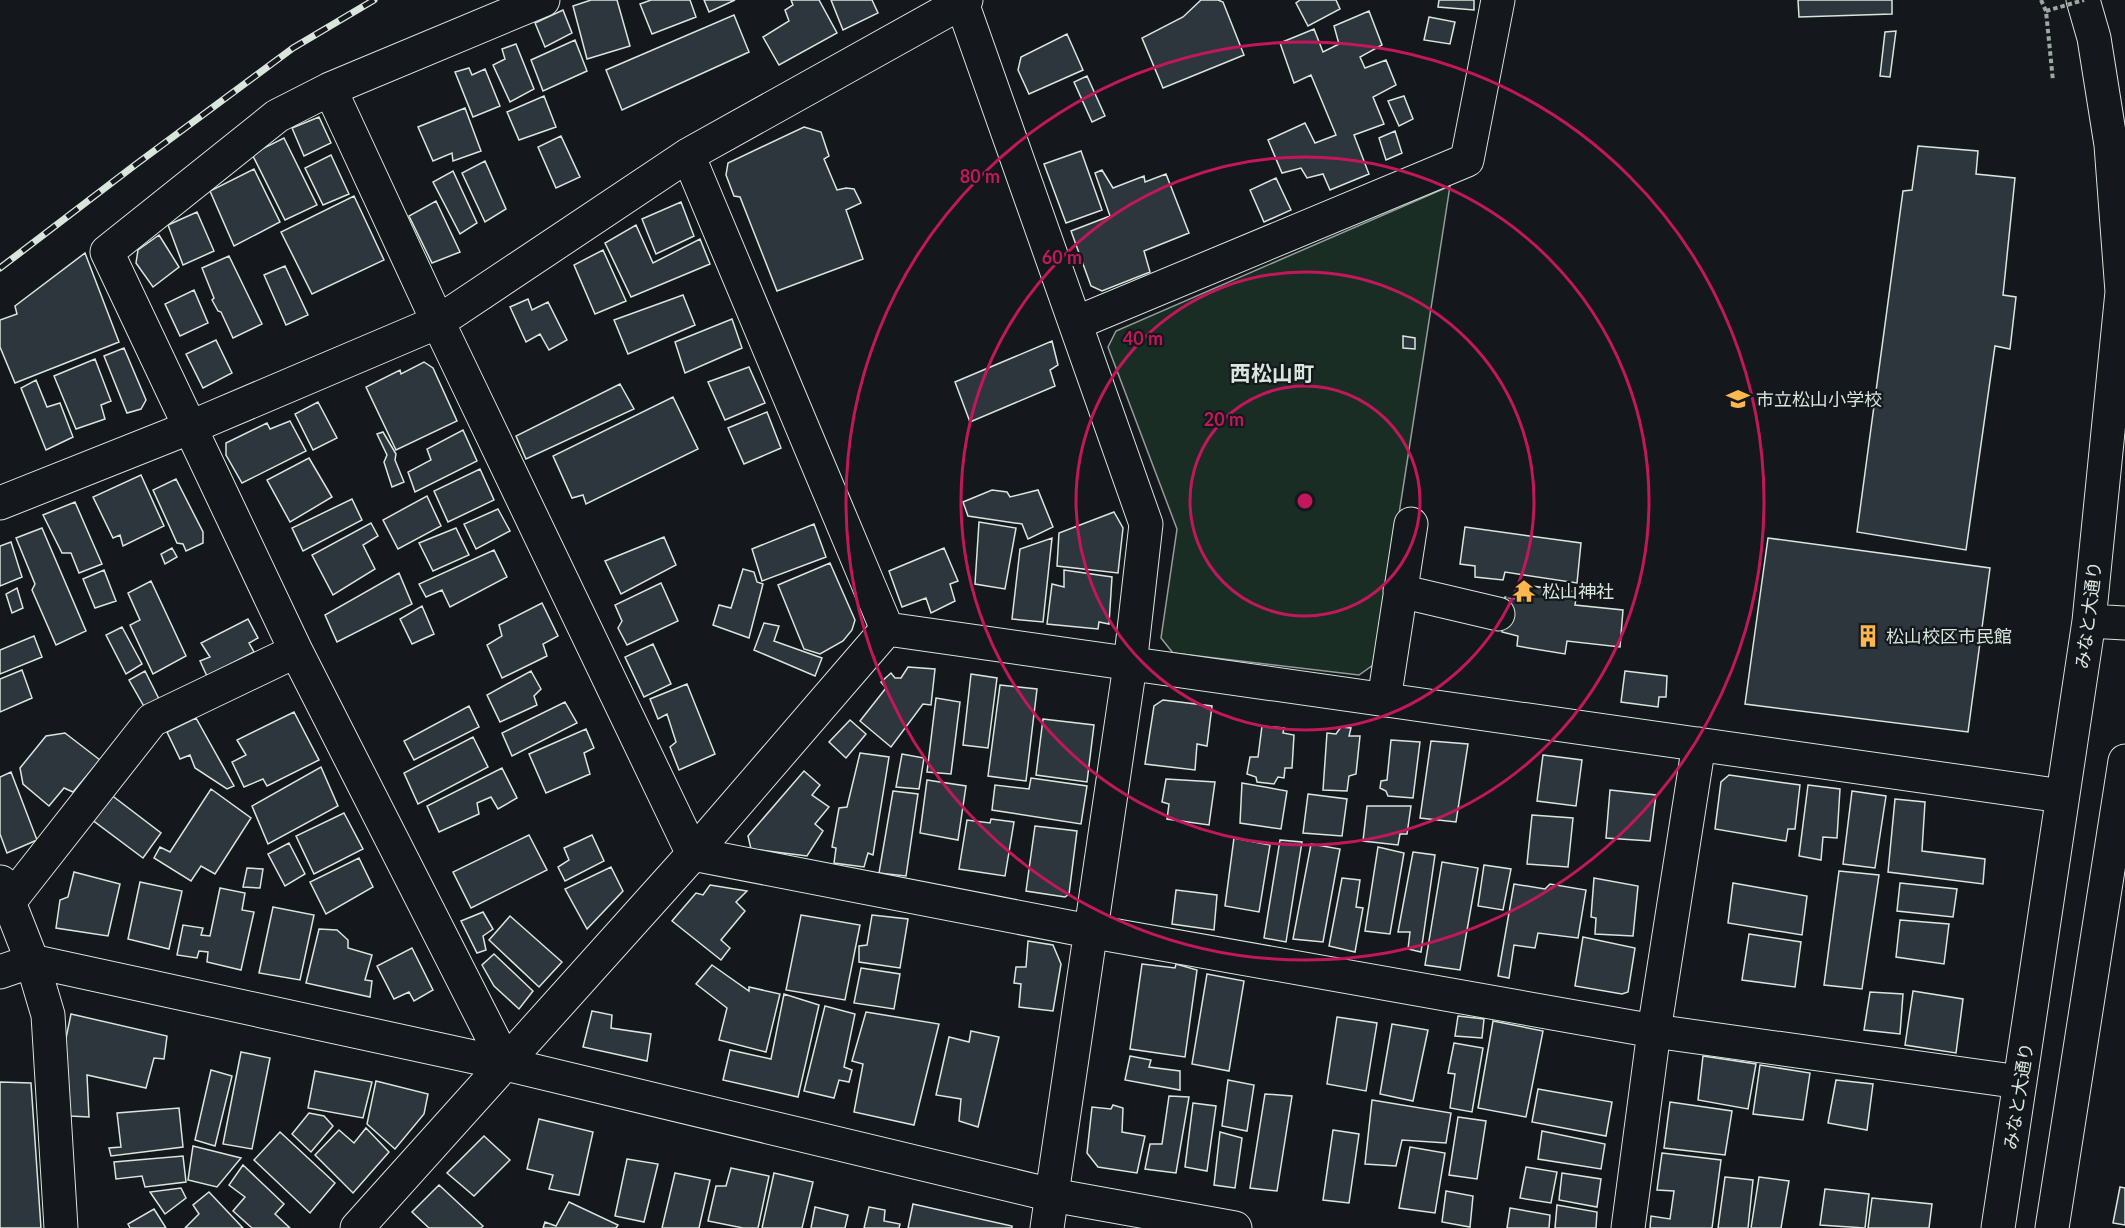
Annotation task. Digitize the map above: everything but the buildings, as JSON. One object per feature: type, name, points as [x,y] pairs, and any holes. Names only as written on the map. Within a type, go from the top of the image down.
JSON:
[{"type":"street","points":[[506,1064],[296,651],[107,252],[277,116],[330,89],[543,0]]},
{"type":"street","points":[[0,503],[191,427],[438,322],[688,155],[963,0],[1146,524],[1130,665],[1047,1228]]},
{"type":"street","points":[[1076,323],[1467,160],[1498,0]]},
{"type":"street","name":"みなと大通り","points":[[1998,1228],[2089,621],[2122,291],[2111,145],[2094,38],[2084,0]]},
{"type":"street","points":[[330,89],[438,322],[693,854]]},
{"type":"street","points":[[688,155],[887,629]]},
{"type":"street","points":[[1384,700],[1411,524]]},
{"type":"street","points":[[1400,591],[1498,614]]},
{"type":"street","points":[[2089,621],[2125,623]]},
{"type":"street","points":[[887,629],[2062,796]]},
{"type":"street","points":[[357,1228],[693,854],[887,629]]},
{"type":"street","points":[[61,1228],[48,1015],[32,961],[4,891],[152,720],[296,651]]},
{"type":"street","points":[[1628,1228],[1654,1031],[1699,744]]},
{"type":"street","points":[[2052,1228],[2116,868],[2125,761]]},
{"type":"street","points":[[693,854],[1089,932],[1654,1031],[2020,1082]]},
{"type":"street","points":[[0,972],[32,961],[506,1064],[1052,1195],[1235,1228]]},
{"type":"path","points":[[2040,0],[2046,11],[2054,81]]},
{"type":"path","points":[[2046,11],[2084,0]]},
{"type":"green space","points":[[1450,186],[1399,514],[1380,660],[1359,675],[1173,653],[1161,638],[1177,529],[1108,347],[1116,331]]},
{"type":"railway","points":[[0,268],[293,48],[374,0]]},
{"type":"place","name":"市立松山小学校","points":[[1738,399]]},
{"type":"place","name":"松山神社","points":[[1524,591]]},
{"type":"place","name":"松山校区市民館","points":[[1868,636]]},
{"type":"district","name":"西松山町","points":[[1272,372]]}]
